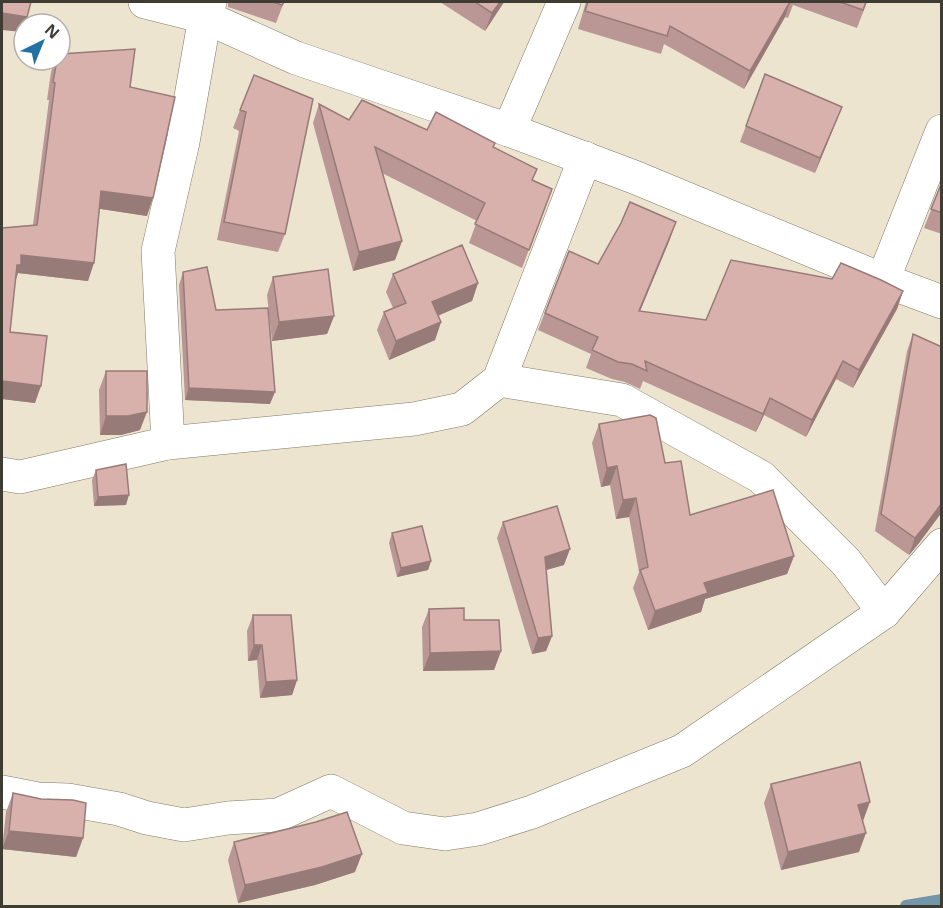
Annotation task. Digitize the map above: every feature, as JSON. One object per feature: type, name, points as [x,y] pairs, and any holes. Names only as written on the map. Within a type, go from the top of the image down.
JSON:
[{"type":"street","points":[[145,2],[208,9],[296,58],[585,158],[942,302]]},
{"type":"street","points":[[509,130],[564,2]]},
{"type":"street","points":[[168,443],[158,251],[183,142],[208,9]]},
{"type":"street","points":[[883,280],[942,131]]},
{"type":"street","points":[[2,474],[21,477],[168,443],[414,419],[462,409],[499,380],[585,158]]},
{"type":"street","points":[[499,380],[622,400],[761,477],[846,562],[884,612]]},
{"type":"street","points":[[2,792],[119,809],[147,818],[184,825],[278,815],[331,791],[403,828],[445,834],[478,829],[532,812],[682,751],[884,612],[942,545]]},
{"type":"building","points":[[2,2],[31,2],[28,12],[12,12],[12,15],[2,13]]},
{"type":"building","points":[[475,2],[500,2],[492,13]]},
{"type":"building","points":[[588,2],[790,2],[750,71],[670,26],[667,36],[585,11]]},
{"type":"building","points":[[840,2],[866,2],[863,10]]},
{"type":"building","points":[[135,49],[130,87],[175,97],[153,198],[101,191],[94,263],[21,255],[21,265],[17,265],[10,332],[47,336],[41,386],[2,381],[2,228],[37,225],[55,72],[72,72],[72,53]]},
{"type":"building","points":[[765,74],[842,107],[820,158],[746,126]]},
{"type":"building","points":[[254,75],[313,99],[285,234],[224,222],[246,112],[240,110]]},
{"type":"building","points":[[362,100],[427,130],[436,112],[495,143],[493,147],[537,169],[532,180],[552,189],[529,250],[475,224],[485,203],[375,147],[402,241],[359,252],[319,104],[349,120]]},
{"type":"building","points":[[942,182],[942,213],[931,209]]},
{"type":"building","points":[[630,202],[676,222],[639,311],[706,320],[731,260],[832,279],[841,263],[903,291],[859,370],[843,361],[812,420],[770,398],[763,414],[645,361],[647,371],[632,364],[618,362],[592,350],[598,337],[545,313],[569,251],[598,264]]},
{"type":"building","points":[[462,245],[478,283],[432,302],[441,322],[396,341],[384,312],[406,303],[393,274]]},
{"type":"building","points":[[207,267],[216,310],[268,308],[275,392],[189,388],[183,272]]},
{"type":"building","points":[[328,269],[334,316],[279,322],[273,277]]},
{"type":"building","points":[[913,334],[942,347],[942,503],[915,538],[881,514]]},
{"type":"building","points":[[106,371],[147,371],[147,412],[128,416],[106,416]]},
{"type":"building","points":[[650,415],[656,418],[665,463],[681,461],[690,515],[773,490],[794,556],[704,583],[708,593],[655,611],[640,570],[648,567],[636,498],[623,500],[617,466],[607,468],[599,424]]},
{"type":"building","points":[[126,464],[129,495],[98,497],[96,470]]},
{"type":"building","points":[[557,506],[570,549],[545,557],[552,636],[538,638],[503,522]]},
{"type":"building","points":[[422,526],[431,561],[401,568],[392,533]]},
{"type":"building","points":[[464,608],[464,620],[499,620],[501,651],[430,653],[429,609]]},
{"type":"building","points":[[253,615],[291,615],[297,680],[266,682],[262,645],[254,645]]},
{"type":"building","points":[[860,762],[870,802],[858,805],[866,833],[788,852],[771,784]]},
{"type":"building","points":[[13,793],[41,799],[73,800],[86,803],[83,838],[9,831]]},
{"type":"building","points":[[347,812],[362,854],[322,867],[245,885],[234,842]]},
{"type":"waterway","points":[[906,906],[942,900]]}]
